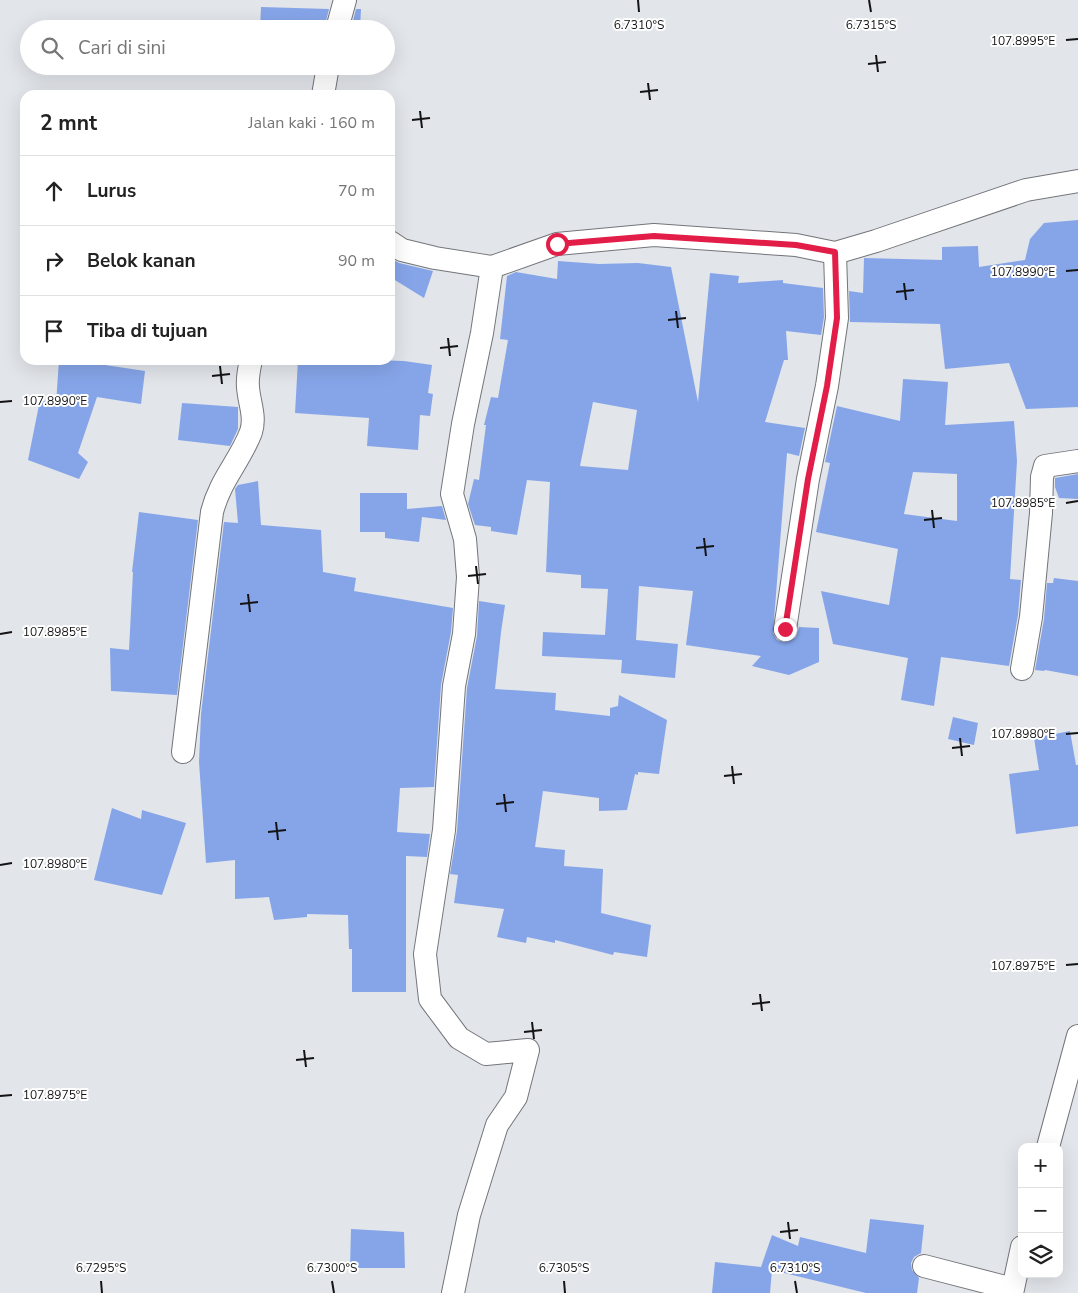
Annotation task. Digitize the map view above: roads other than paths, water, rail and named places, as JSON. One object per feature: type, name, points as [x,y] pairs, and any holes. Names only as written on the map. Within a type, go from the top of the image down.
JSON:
[{"type":"street","points":[[340,20],[345,0]]},
{"type":"street","points":[[324,90],[326,75]]},
{"type":"street","points":[[395,245],[402,250],[435,258],[492,267],[557,244],[654,236],[796,245],[835,252],[876,241],[1026,190],[1078,181]]},
{"type":"street","points":[[785,629],[808,479],[827,386],[837,318],[835,252]]},
{"type":"street","points":[[454,1293],[469,1215],[497,1125],[516,1097],[528,1050],[486,1054],[459,1038],[430,998],[425,954],[444,830],[454,686],[464,634],[468,577],[465,540],[452,494],[463,424],[482,333],[492,267]]},
{"type":"street","points":[[183,752],[212,512],[221,485],[246,441],[253,423],[248,387],[250,365]]},
{"type":"street","points":[[1022,669],[1031,617],[1041,513],[1042,477],[1045,466],[1078,460]]},
{"type":"street","points":[[1049,1143],[1078,1036]]},
{"type":"street","points":[[924,1266],[1012,1289],[1018,1264]]}]
